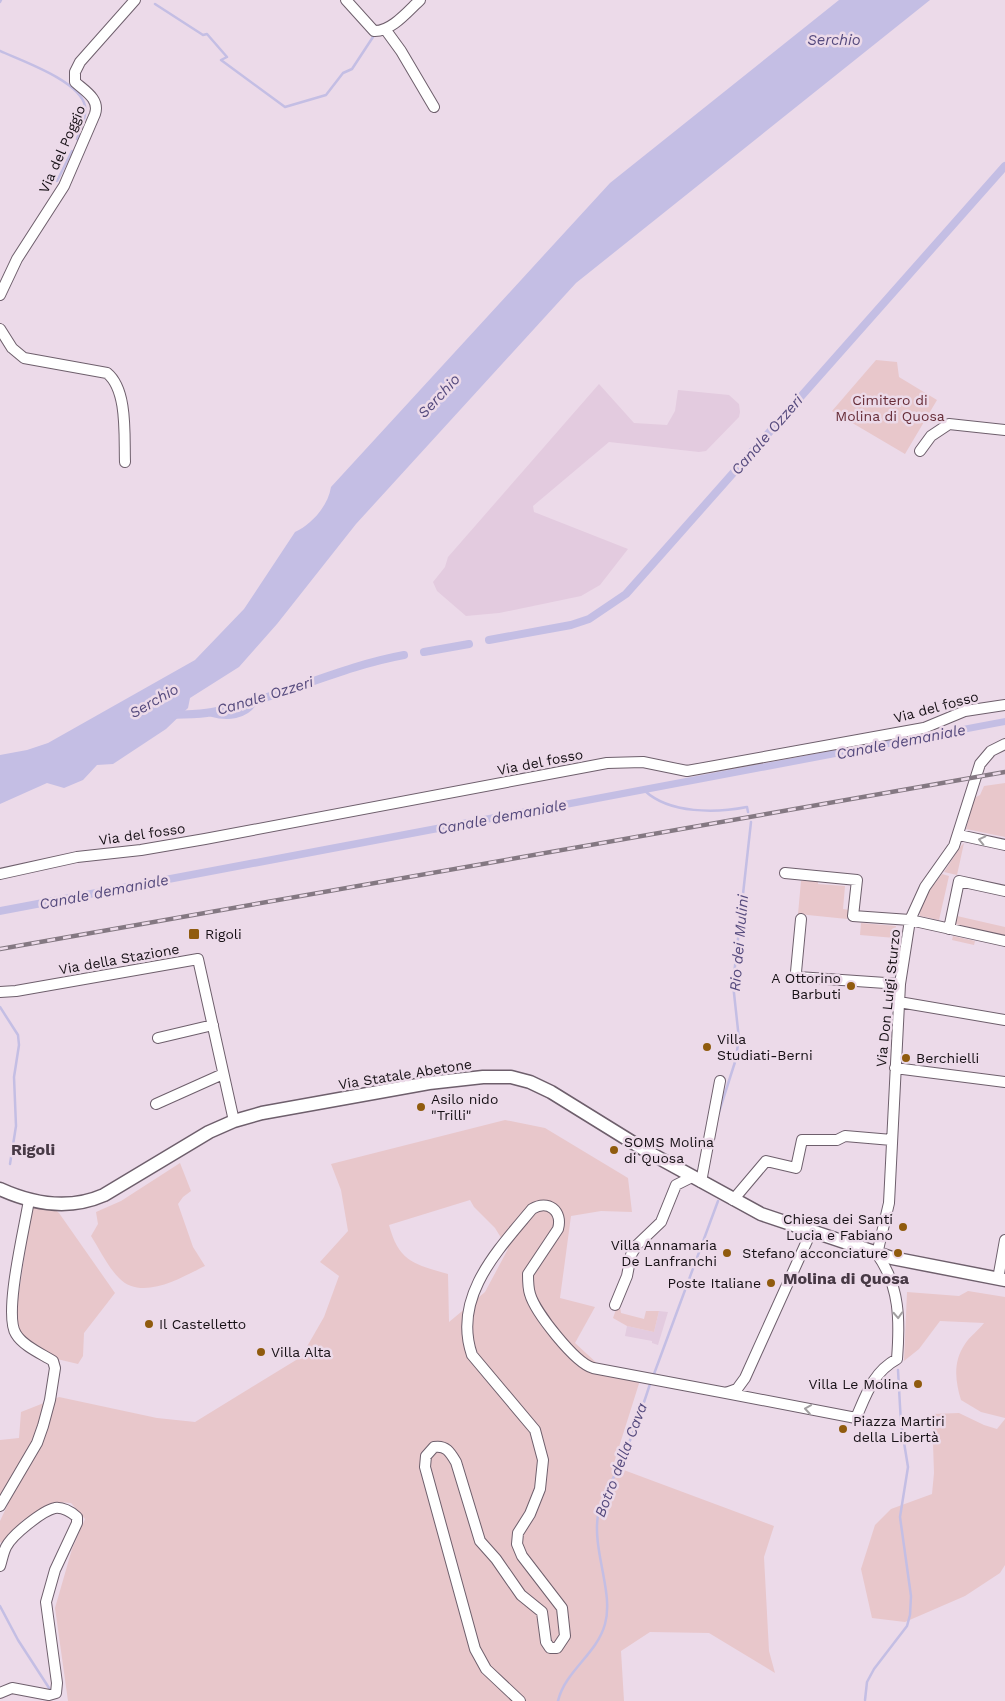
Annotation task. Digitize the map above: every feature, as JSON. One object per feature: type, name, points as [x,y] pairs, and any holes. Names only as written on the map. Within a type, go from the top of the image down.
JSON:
[{"type":"main road","name":"Via Statale Abetone","points":[[0,1189],[29,1200],[58,1204],[94,1200],[209,1132],[234,1121],[262,1113],[435,1082],[484,1077],[511,1077],[530,1082],[551,1092],[696,1180],[761,1214],[877,1254],[1002,1280]]},
{"type":"street","name":"Via del Poggio","points":[[0,295],[18,259],[64,186],[96,114],[98,107],[96,102],[75,82],[75,72],[80,62],[134,0]]},
{"type":"street","points":[[346,0],[374,31],[385,29],[420,0]]},
{"type":"street","points":[[385,29],[434,107]]},
{"type":"street","points":[[0,329],[12,348],[24,358],[107,373],[115,380],[119,386],[122,404],[125,462]]},
{"type":"street","points":[[920,451],[931,436],[948,424],[1005,430]]},
{"type":"street","name":"Via del fosso","points":[[0,874],[77,857],[196,840],[607,763],[642,762],[687,771],[743,762],[924,728],[965,711],[1005,705]]},
{"type":"street","name":"Via Don Luigi Sturzo","points":[[877,1254],[889,1204],[894,1068],[900,984],[910,920],[925,887],[948,858],[959,835],[974,778],[980,764],[991,751],[1005,744]]},
{"type":"street","points":[[959,835],[1005,845]]},
{"type":"street","points":[[785,873],[857,880],[853,916],[910,920],[1005,941]]},
{"type":"street","points":[[949,929],[959,881],[1005,891]]},
{"type":"street","points":[[801,920],[797,976],[900,984]]},
{"type":"street","name":"Via della Stazione","points":[[0,992],[16,991],[198,959],[234,1121]]},
{"type":"street","points":[[899,1002],[1005,1020]]},
{"type":"street","points":[[158,1038],[213,1025]]},
{"type":"street","points":[[894,1068],[1005,1082]]},
{"type":"street","points":[[156,1104],[223,1074]]},
{"type":"street","points":[[615,1304],[627,1276],[631,1255],[637,1245],[661,1222],[676,1185],[696,1180],[720,1081]]},
{"type":"street","points":[[733,1200],[766,1161],[796,1168],[802,1140],[837,1140],[845,1136],[892,1140]]},
{"type":"street","points":[[0,1506],[37,1443],[50,1400],[55,1368],[53,1361],[17,1336],[12,1327],[11,1318],[16,1275],[29,1200]]},
{"type":"street","points":[[520,1701],[486,1669],[475,1649],[425,1467],[426,1456],[434,1447],[441,1446],[449,1450],[456,1462],[480,1541],[521,1596],[542,1612],[546,1642],[550,1648],[557,1648],[566,1636],[562,1608],[522,1556],[517,1544],[518,1533],[530,1514],[540,1489],[543,1460],[535,1430],[472,1355],[468,1343],[466,1331],[469,1309],[474,1292],[488,1263],[532,1209],[538,1205],[551,1206],[559,1214],[560,1221],[558,1229],[528,1274],[530,1295],[565,1346],[588,1367],[856,1418],[872,1381],[883,1368],[897,1359],[898,1306],[889,1274],[877,1254]]},
{"type":"street","points":[[726,1393],[737,1389],[746,1378],[811,1232]]},
{"type":"street","points":[[1002,1280],[1005,1240]]},
{"type":"street","points":[[0,1566],[6,1547],[19,1531],[49,1511],[56,1508],[71,1511],[77,1517],[77,1523],[55,1570],[46,1602],[57,1683],[56,1693],[49,1695],[12,1688],[0,1693]]},
{"type":"shaded area","points":[[599,384],[634,423],[667,425],[675,411],[678,390],[729,395],[739,404],[739,417],[706,451],[699,452],[609,442],[533,506],[534,512],[628,549],[600,585],[581,596],[499,613],[466,616],[437,591],[433,582],[445,567],[448,557]]},
{"type":"shaded area","points":[[659,1311],[668,1312],[658,1345],[652,1343],[652,1341],[625,1336],[627,1326],[654,1332]]},
{"type":"green space","name":"Cimitero di Molina di Quosa","points":[[876,360],[897,362],[899,377],[937,400],[905,454],[832,411]]},
{"type":"green space","points":[[1005,783],[1005,837],[966,829],[974,798],[980,795],[984,786]]},
{"type":"green space","points":[[964,843],[957,875],[944,872],[961,846]]},
{"type":"green space","points":[[942,874],[949,876],[939,920],[920,916],[921,905],[924,899]]},
{"type":"green space","points":[[801,881],[818,881],[818,884],[845,886],[843,909],[850,910],[847,919],[798,914]]},
{"type":"green space","points":[[957,916],[1005,927],[1005,936],[955,924]]},
{"type":"green space","points":[[861,923],[896,926],[895,938],[860,935]]},
{"type":"green space","points":[[953,936],[975,941],[974,945],[952,940]]},
{"type":"green space","points":[[505,1120],[545,1128],[628,1178],[632,1212],[601,1211],[571,1216],[560,1298],[595,1307],[575,1343],[600,1366],[642,1374],[613,1466],[774,1526],[764,1557],[769,1651],[775,1673],[709,1633],[650,1632],[621,1651],[624,1701],[68,1701],[55,1608],[72,1549],[85,1519],[71,1503],[56,1502],[23,1520],[2,1543],[0,1542],[0,1521],[8,1504],[0,1506],[0,1440],[19,1438],[21,1412],[59,1397],[157,1418],[195,1422],[301,1357],[324,1317],[339,1276],[320,1262],[348,1231],[341,1190],[331,1164]],"holes":[[[470,1200],[474,1207],[495,1228],[508,1249],[485,1292],[449,1322],[448,1274],[409,1260],[398,1247],[389,1225]]]},
{"type":"green space","points":[[180,1163],[191,1191],[178,1204],[193,1247],[205,1266],[174,1281],[150,1288],[128,1285],[111,1269],[91,1236],[98,1224],[96,1212],[121,1201]]},
{"type":"green space","points":[[32,1207],[54,1209],[59,1213],[115,1293],[84,1333],[83,1356],[78,1364],[57,1359],[21,1336],[15,1318]]},
{"type":"green space","points":[[968,1291],[1005,1297],[1005,1418],[981,1412],[961,1400],[959,1393],[956,1378],[958,1357],[967,1341],[984,1323],[940,1321],[919,1349],[904,1361],[907,1292],[959,1296]]},
{"type":"green space","points":[[619,1301],[621,1313],[644,1319],[646,1311],[659,1311],[654,1332],[627,1326],[613,1318]]},
{"type":"green space","points":[[959,1413],[997,1429],[1005,1419],[1005,1565],[1000,1573],[965,1596],[905,1622],[872,1618],[861,1569],[875,1525],[891,1509],[932,1494],[934,1473],[932,1414]]},
{"type":"water","name":"Serchio","points":[[839,0],[930,0],[576,283],[356,524],[277,624],[239,667],[190,698],[188,708],[166,729],[113,764],[97,765],[83,780],[64,788],[47,783],[0,804],[0,755],[27,750],[48,743],[195,660],[244,609],[295,532],[313,519],[323,507],[331,487],[610,183]]},
{"type":"water","name":"Canale demaniale","points":[[1005,718],[1005,725],[0,915],[0,907]]},
{"type":"waterway","points":[[155,4],[203,35],[207,34],[227,57],[221,60],[285,107],[326,95],[343,73],[352,69],[373,37]]},
{"type":"waterway","points":[[0,51],[62,80],[81,97],[85,106],[85,114],[77,139]]},
{"type":"waterway","points":[[57,181],[72,151]]},
{"type":"waterway","name":"Canale Ozzeri","points":[[489,640],[571,625],[589,619],[626,594],[1005,166]]},
{"type":"waterway","name":"Canale Ozzeri","points":[[424,652],[469,644]]},
{"type":"waterway","name":"Canale Ozzeri","points":[[170,715],[207,713],[236,706],[355,667],[404,655]]},
{"type":"waterway","points":[[212,713],[235,714],[246,710],[254,701]]},
{"type":"waterway","name":"Rio dei Mulini","points":[[645,791],[655,799],[680,808],[708,811],[747,807],[748,812]]},
{"type":"waterway","name":"Rio dei Mulini","points":[[719,1112],[735,1062],[739,1039],[733,984],[751,822]]},
{"type":"waterway","points":[[0,1007],[18,1035],[19,1045],[14,1077],[16,1126],[10,1164]]},
{"type":"waterway","name":"Botro della Cava","points":[[654,1374],[718,1201]]},
{"type":"waterway","name":"Rio dei Mulini","points":[[865,1700],[867,1682],[874,1669],[907,1626],[910,1615],[911,1596],[900,1517],[908,1467],[901,1424],[898,1370]]},
{"type":"waterway","name":"Botro della Cava","points":[[558,1701],[567,1681],[595,1644],[605,1624],[607,1599],[598,1542],[599,1508],[632,1436],[650,1384]]},
{"type":"waterway","points":[[0,1606],[18,1640],[51,1691]]},
{"type":"railway","points":[[0,949],[1005,772]]},
{"type":"place","name":"Rigoli","points":[[194,934]]},
{"type":"place","name":"A Ottorino Barbuti","points":[[851,986]]},
{"type":"place","name":"Villa Studiati-Berni","points":[[707,1047]]},
{"type":"place","name":"Berchielli","points":[[906,1058]]},
{"type":"place","name":"Asilo nido \"Trilli\"","points":[[421,1107]]},
{"type":"place","name":"SOMS Molina di Quosa","points":[[614,1150]]},
{"type":"place","name":"Chiesa dei Santi Lucia e Fabiano","points":[[903,1227]]},
{"type":"place","name":"Villa Annamaria De Lanfranchi","points":[[727,1253]]},
{"type":"place","name":"Stefano acconciature","points":[[898,1253]]},
{"type":"place","name":"Poste Italiane","points":[[771,1283]]},
{"type":"place","name":"Il Castelletto","points":[[149,1324]]},
{"type":"place","name":"Villa Alta","points":[[261,1352]]},
{"type":"place","name":"Villa Le Molina","points":[[918,1384]]},
{"type":"place","name":"Piazza Martiri della Libertà","points":[[843,1429]]},
{"type":"district","name":"Rigoli","points":[[33,1149]]},
{"type":"district","name":"Molina di Quosa","points":[[846,1278]]}]
